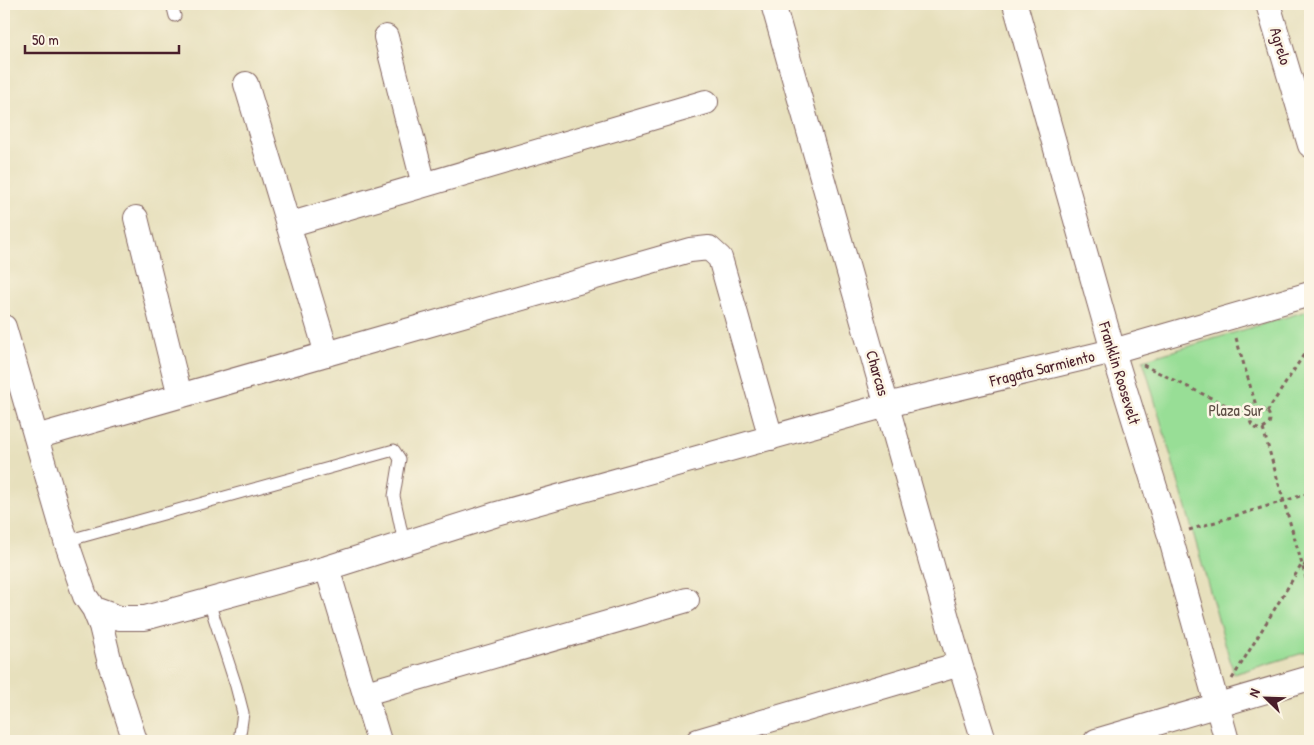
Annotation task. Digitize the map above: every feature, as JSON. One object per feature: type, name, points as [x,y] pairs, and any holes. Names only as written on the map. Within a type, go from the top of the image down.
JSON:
[{"type":"street","name":"Charcas","points":[[773,4],[960,664],[984,741]]},
{"type":"street","name":"Franklin Roosevelt","points":[[1015,4],[1113,351],[1170,536],[1227,741]]},
{"type":"street","name":"Agrelo","points":[[1268,4],[1310,146]]},
{"type":"street","points":[[386,37],[424,185]]},
{"type":"street","points":[[246,84],[327,354]]},
{"type":"street","points":[[288,225],[706,102]]},
{"type":"street","points":[[136,218],[180,396]]},
{"type":"street","points":[[36,438],[690,250],[710,248],[720,258],[771,438]]},
{"type":"street","name":"Fragata Sarmiento","points":[[94,609],[119,618],[145,618],[209,602],[327,568],[496,514],[887,405],[1113,351],[1310,294]]},
{"type":"street","points":[[4,327],[66,540],[86,596],[101,626],[110,663],[135,741]]},
{"type":"street","points":[[327,568],[380,741]]},
{"type":"street","points":[[366,693],[686,600]]},
{"type":"street","points":[[698,741],[960,664]]},
{"type":"street","points":[[1096,741],[1310,678]]},
{"type":"lane","points":[[172,4],[175,16]]},
{"type":"lane","points":[[66,540],[394,450],[400,459],[394,496],[404,543]]},
{"type":"lane","points":[[209,602],[243,712],[239,741]]},
{"type":"path","points":[[1231,317],[1257,409]]},
{"type":"path","points":[[1267,412],[1310,345]]},
{"type":"path","points":[[1113,351],[1250,418]]},
{"type":"path","points":[[1257,409],[1267,412],[1270,421],[1263,429],[1251,424],[1250,418],[1257,409]]},
{"type":"path","points":[[1263,429],[1310,592]]},
{"type":"path","points":[[1170,536],[1310,493]]},
{"type":"path","points":[[1302,564],[1310,568]]},
{"type":"path","points":[[1216,705],[1302,564]]},
{"type":"green space","name":"Plaza Sur","points":[[1310,310],[1310,651],[1234,674],[1143,360]]}]
